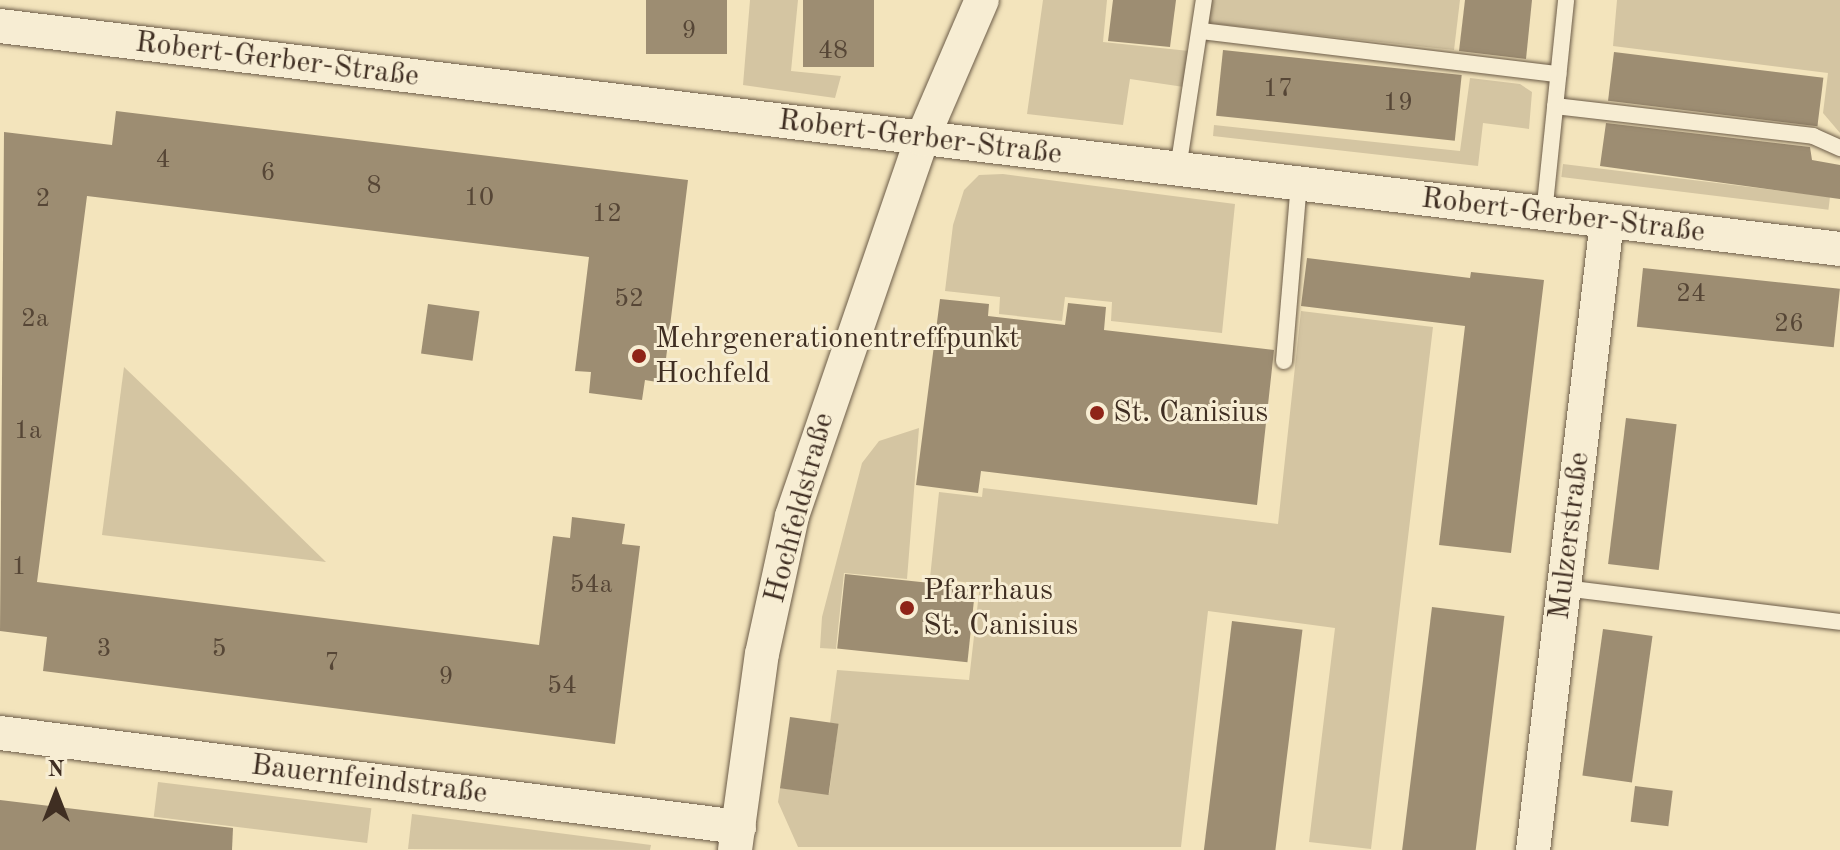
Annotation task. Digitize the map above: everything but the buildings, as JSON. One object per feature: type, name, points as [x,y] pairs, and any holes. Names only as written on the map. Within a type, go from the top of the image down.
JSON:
[{"type":"street","name":"Hochfeldstraße","points":[[737,838],[762,654],[792,516],[922,139],[982,0]]},
{"type":"street","name":"Robert-Gerber-Straße","points":[[0,26],[1840,249]]},
{"type":"street","name":"Mulzerstraße","points":[[1533,850],[1607,221]]},
{"type":"street","name":"Bauernfeindstraße","points":[[0,733],[737,838]]},
{"type":"lane","points":[[1178,169],[1204,0]]},
{"type":"lane","points":[[1544,214],[1566,0]]},
{"type":"lane","points":[[1201,31],[1558,74]]},
{"type":"lane","points":[[1555,106],[1813,136],[1840,148]]},
{"type":"lane","points":[[1284,361],[1299,184]]},
{"type":"lane","points":[[1564,588],[1840,622]]},
{"type":"shaded area","points":[[750,0],[798,0],[791,71],[841,76],[835,98],[743,85]]},
{"type":"shaded area","points":[[1043,0],[1107,0],[1103,42],[1189,51],[1184,87],[1130,79],[1123,125],[1027,114]]},
{"type":"shaded area","points":[[1209,0],[1460,0],[1454,50],[1207,23]]},
{"type":"shaded area","points":[[1617,0],[1840,0],[1840,133],[1823,113],[1828,73],[1613,46]]},
{"type":"shaded area","points":[[1470,78],[1520,84],[1532,92],[1529,129],[1483,123],[1478,166],[1213,136],[1214,125],[1460,151]]},
{"type":"shaded area","points":[[1563,164],[1830,197],[1828,210],[1561,177]]},
{"type":"shaded area","points":[[1003,174],[1235,204],[1222,333],[1111,321],[1112,302],[1065,297],[1062,321],[999,314],[1000,297],[945,291],[953,225],[964,190],[979,175]]},
{"type":"shaded area","points":[[1301,311],[1433,327],[1371,849],[1309,842],[1335,628],[1208,611],[1181,847],[798,847],[778,802],[780,788],[829,794],[838,724],[830,723],[837,670],[969,680],[980,584],[930,578],[939,492],[982,497],[983,488],[1278,524]]},
{"type":"shaded area","points":[[124,367],[244,482],[326,562],[102,535]]},
{"type":"shaded area","points":[[919,428],[907,579],[844,573],[836,649],[820,648],[822,617],[862,463],[879,441]]},
{"type":"shaded area","points":[[158,782],[371,808],[367,843],[154,817]]},
{"type":"shaded area","points":[[412,814],[651,845],[650,850],[408,849]]},
{"type":"place","name":"Mehrgenerationentreffpunkt Hochfeld","points":[[639,356]]},
{"type":"place","name":"St. Canisius","points":[[1097,413]]},
{"type":"place","name":"Pfarrhaus St. Canisius","points":[[907,608]]}]
